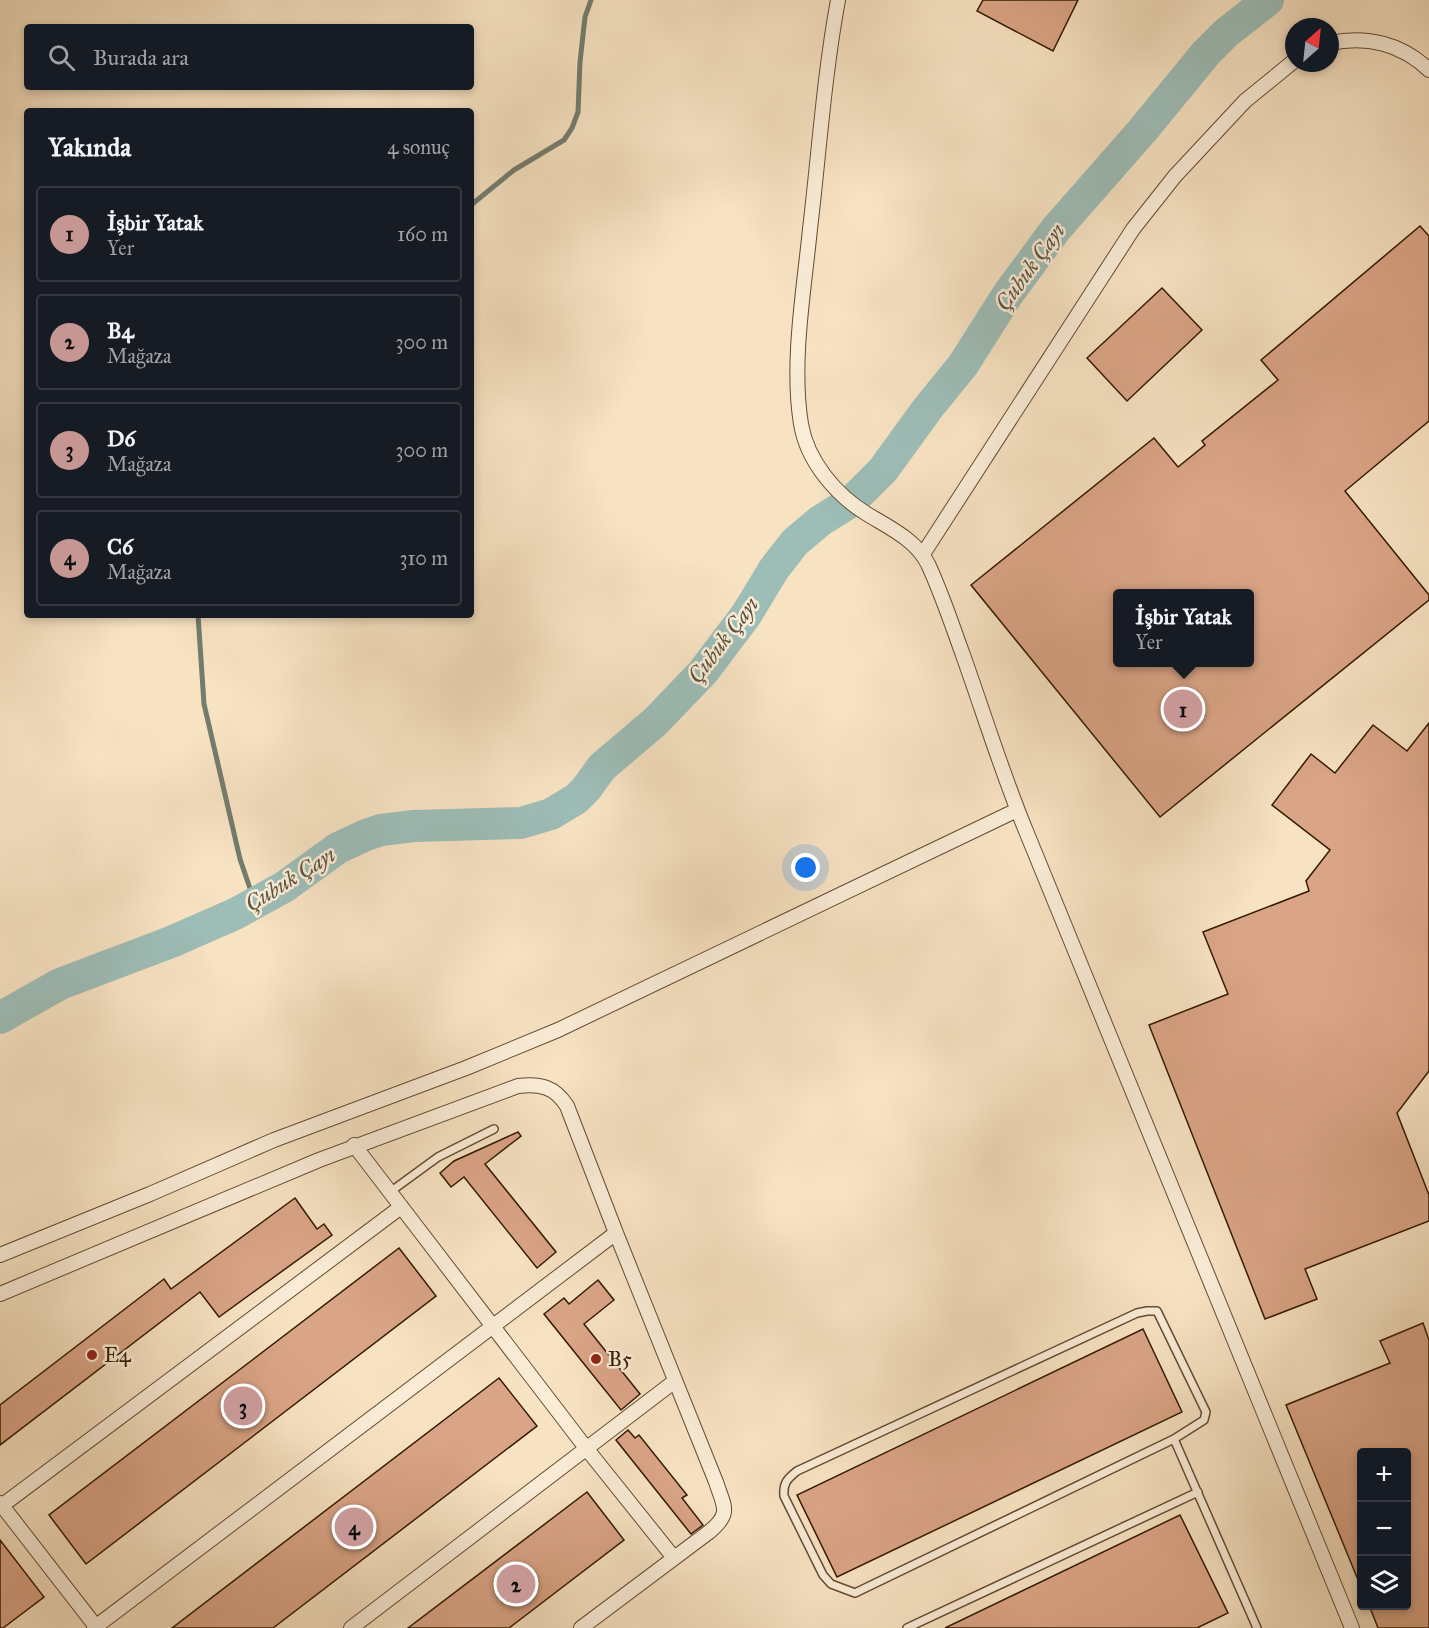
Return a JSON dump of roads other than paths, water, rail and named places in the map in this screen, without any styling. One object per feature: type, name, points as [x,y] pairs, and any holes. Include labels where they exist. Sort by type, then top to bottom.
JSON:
[{"type":"street","points":[[838,0],[825,84],[801,315],[798,364],[801,423],[804,436],[813,458],[837,490],[863,512],[909,540],[923,554],[944,602],[1017,810],[1352,1628]]},
{"type":"street","points":[[1339,41],[1370,40],[1399,49],[1416,58],[1429,70]]},
{"type":"street","points":[[923,554],[1133,229],[1175,176],[1245,101],[1285,68]]},
{"type":"street","points":[[0,1255],[150,1194],[274,1140],[558,1030],[1017,810]]},
{"type":"street","points":[[0,1294],[354,1145],[518,1086],[540,1085],[557,1093],[567,1106],[716,1482],[725,1510],[719,1524],[581,1628]]},
{"type":"street","points":[[354,1145],[586,1448],[674,1558]]},
{"type":"street","points":[[401,1207],[1,1505],[96,1628],[616,1233]]},
{"type":"street","points":[[351,1628],[675,1381]]},
{"type":"lane","points":[[390,1192],[438,1157],[494,1129]]},
{"type":"lane","points":[[1147,1311],[1157,1311],[1206,1412],[1204,1420],[1174,1439],[855,1593],[831,1584],[823,1575],[784,1496],[783,1488],[786,1479],[797,1471],[1137,1313],[1147,1311]]},
{"type":"lane","points":[[1174,1439],[1257,1628]]},
{"type":"lane","points":[[907,1628],[1198,1492]]},
{"type":"waterway","points":[[474,203],[514,170],[564,140],[572,128],[578,112],[585,17],[591,0]]},
{"type":"waterway","name":"Çubuk Çayı","points":[[0,1018],[60,984],[171,942],[235,914],[284,887],[338,848],[366,835],[381,830],[414,826],[521,823],[551,814],[576,799],[602,767],[655,722],[703,672],[746,615],[774,569],[795,542],[820,521],[852,501],[883,470],[963,365],[1008,294],[1056,229],[1142,131],[1206,53],[1226,33],[1268,0]]},
{"type":"waterway","points":[[198,618],[204,704],[240,859],[255,903]]},
{"type":"place","name":"İşbir Yatak","points":[[1183,709]]},
{"type":"place","name":"E4","points":[[92,1355]]},
{"type":"place","name":"B5","points":[[596,1359]]},
{"type":"place","name":"D6","points":[[243,1406]]},
{"type":"place","name":"C6","points":[[354,1527]]},
{"type":"place","name":"B4","points":[[516,1584]]}]
